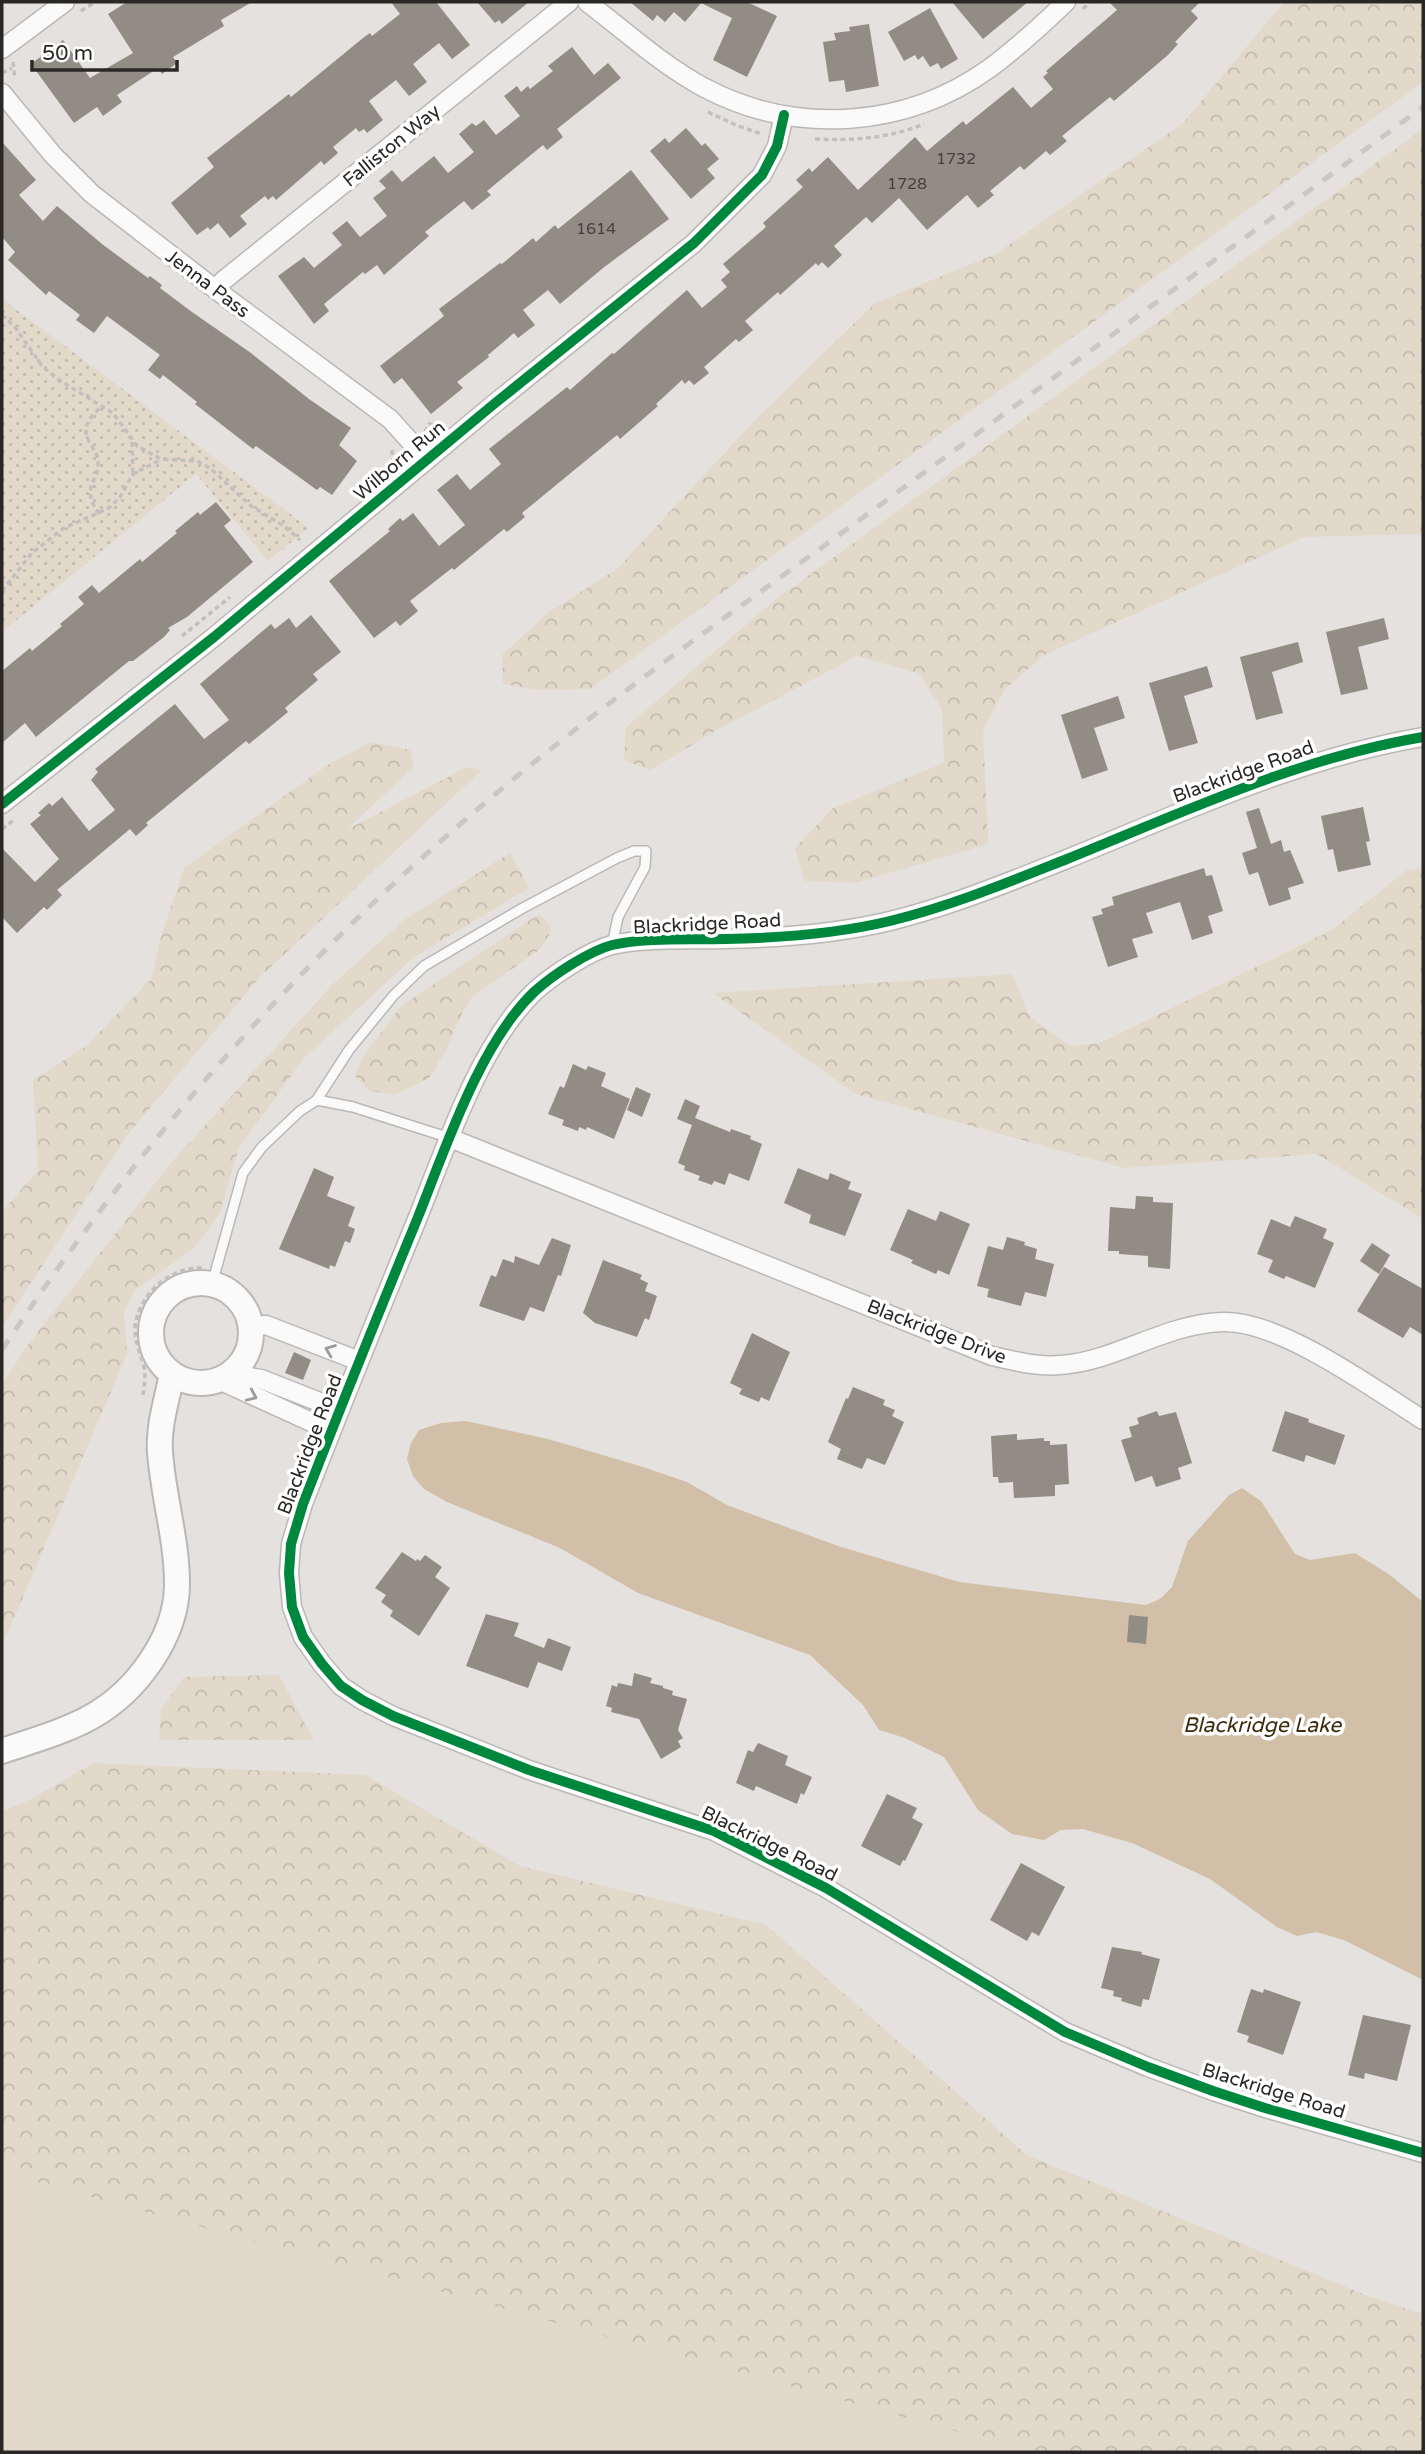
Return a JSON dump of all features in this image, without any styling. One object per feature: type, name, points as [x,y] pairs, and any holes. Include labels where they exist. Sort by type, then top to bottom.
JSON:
[{"type":"street","name":"Falliston Way","points":[[215,289],[569,2]]},
{"type":"street","points":[[587,2],[677,71],[704,87],[752,108],[834,121],[913,107],[989,69],[1074,6]]},
{"type":"street","points":[[9,54],[69,9]]},
{"type":"street","name":"Jenna Pass","points":[[2,93],[53,155],[92,194],[390,419],[427,460]]},
{"type":"street","name":"Wilborn Run","points":[[2,804],[214,637],[694,243],[762,175],[777,146],[784,115]]},
{"type":"street","name":"Blackridge Road","points":[[1423,737],[1374,746],[1317,763],[1215,799],[993,889],[891,921],[852,929],[768,939],[657,940],[612,945],[560,972],[537,989],[515,1012],[499,1036],[450,1138],[303,1504],[291,1544],[289,1573],[292,1607],[303,1637],[341,1686],[393,1716],[529,1770],[714,1831],[749,1847],[826,1888],[1065,2032],[1213,2091],[1423,2154]]},
{"type":"street","name":"Blackridge Drive","points":[[450,1138],[992,1356],[1031,1364],[1061,1366],[1094,1359],[1144,1339],[1196,1325],[1226,1322],[1245,1324],[1274,1332],[1307,1349],[1423,1420]]},
{"type":"street","points":[[225,1377],[240,1364],[247,1352],[251,1339],[250,1326],[243,1307],[214,1277],[176,1290],[166,1298],[153,1319],[152,1343],[156,1355],[172,1374],[195,1383],[225,1377],[261,1379],[340,1410]]},
{"type":"street","points":[[250,1326],[266,1325],[359,1361]]},
{"type":"street","points":[[2,1751],[91,1717],[120,1697],[159,1648],[172,1617],[177,1585],[171,1521],[160,1453],[160,1428],[172,1374]]},
{"type":"street","points":[[225,1377],[331,1431]]},
{"type":"lane","points":[[214,1277],[243,1173],[262,1147],[300,1111],[316,1101],[349,1049],[393,996],[424,965],[521,909],[617,859],[634,851],[646,851],[645,867],[618,917],[612,945]]},
{"type":"lane","points":[[316,1101],[352,1107],[450,1138]]},
{"type":"path","points":[[69,9],[95,2]]},
{"type":"path","points":[[1074,6],[1090,2]]},
{"type":"path","points":[[9,54],[18,84]]},
{"type":"path","points":[[2,73],[12,68]]},
{"type":"path","points":[[707,111],[738,126],[779,137],[860,139],[886,136],[928,122]]},
{"type":"path","points":[[2,314],[15,327],[42,366],[59,380],[113,413],[132,441],[149,454],[161,459],[197,461],[210,468],[251,506],[284,526],[300,540]]},
{"type":"path","points":[[100,514],[90,496],[98,461],[86,428],[95,412],[102,406]]},
{"type":"path","points":[[418,421],[429,424]]},
{"type":"path","points":[[2,591],[18,568],[49,539],[64,528],[100,514],[120,497],[133,474],[132,441]]},
{"type":"path","points":[[133,474],[161,459]]},
{"type":"path","points":[[143,1395],[145,1370],[135,1329],[138,1313],[146,1297],[166,1278],[179,1272],[195,1268],[214,1277]]},
{"type":"green space","points":[[1284,2],[1423,2],[1423,82],[590,689],[539,690],[503,684],[502,655],[549,612],[617,569],[755,420],[875,303],[996,254],[1183,123]]},
{"type":"green space","points":[[1423,129],[1423,534],[1304,537],[1044,655],[1004,690],[983,731],[988,844],[855,883],[804,881],[795,848],[833,808],[944,763],[942,709],[918,673],[857,656],[715,731],[651,770],[624,760],[626,727],[775,600]]},
{"type":"green space","points":[[2,299],[309,528],[268,561],[196,474],[2,632]]},
{"type":"green space","points":[[370,742],[410,750],[414,767],[346,830],[467,767],[482,770],[259,978],[129,1133],[2,1327],[2,1212],[38,1170],[33,1080],[85,1047],[151,979],[161,937],[184,868],[326,766]]},
{"type":"green space","points":[[510,853],[529,888],[414,957],[303,1059],[239,1148],[219,1215],[194,1248],[135,1290],[124,1312],[127,1354],[2,1646],[2,1384],[30,1342],[170,1164],[332,985],[404,920]]},
{"type":"green space","points":[[1423,868],[1423,1219],[1317,1154],[1124,1168],[856,1094],[713,993],[1013,974],[1029,1016],[1070,1046],[1100,1043],[1332,930],[1407,870]]},
{"type":"green space","points":[[539,914],[551,926],[549,935],[539,950],[472,997],[447,1049],[429,1078],[394,1095],[370,1091],[355,1076],[363,1057],[401,1006]]},
{"type":"green space","points":[[279,1675],[314,1740],[159,1740],[161,1709],[184,1677]]},
{"type":"green space","points":[[94,1763],[365,1775],[520,1866],[766,1925],[1027,2155],[1368,2296],[1423,2314],[1423,2452],[2,2452],[2,1811],[31,1799]]},
{"type":"green space","points":[[2,2173],[1033,2452],[2,2452]]},
{"type":"water","name":"Blackridge Lake","points":[[466,1421],[548,1439],[640,1466],[687,1482],[727,1505],[838,1546],[959,1582],[1146,1605],[1160,1599],[1172,1587],[1188,1541],[1229,1495],[1242,1488],[1261,1501],[1295,1554],[1310,1560],[1355,1553],[1390,1575],[1423,1602],[1423,1980],[1344,1940],[1316,1932],[1297,1936],[1277,1927],[1210,1879],[1132,1843],[1083,1829],[1061,1830],[1044,1840],[1012,1834],[978,1810],[944,1757],[905,1738],[879,1730],[863,1705],[810,1655],[638,1593],[560,1548],[447,1502],[424,1489],[413,1476],[407,1459],[411,1443],[419,1430],[441,1423]]},
{"type":"building","points":[[127,2],[252,2],[221,20],[224,26],[173,57],[177,63],[162,74],[158,68],[117,95],[122,102],[103,116],[97,107],[74,123],[31,64],[63,40],[90,78],[133,53],[108,14]]},
{"type":"building","points":[[391,2],[436,2],[470,45],[452,59],[439,43],[413,64],[427,82],[409,96],[396,80],[369,101],[383,120],[367,133],[364,129],[359,132],[356,128],[333,147],[338,153],[324,165],[321,161],[276,200],[273,196],[268,200],[265,196],[240,216],[247,224],[230,238],[218,223],[210,230],[208,227],[197,235],[171,203],[214,167],[207,158],[289,94],[291,97],[363,38],[370,33],[372,36],[400,14]]},
{"type":"building","points":[[477,2],[529,2],[502,24],[499,20],[495,23]]},
{"type":"building","points":[[630,2],[747,2],[777,16],[747,77],[713,60],[732,18],[701,3],[685,22],[674,12],[665,22],[657,15],[653,21]]},
{"type":"building","points":[[952,2],[1028,2],[983,39]]},
{"type":"building","points":[[1109,2],[1200,2],[1191,11],[1198,18],[1175,42],[1178,44],[1168,55],[1114,101],[1110,97],[1062,136],[1067,141],[1050,155],[1046,151],[1024,170],[1020,166],[990,191],[994,195],[978,208],[967,195],[927,230],[899,198],[872,223],[866,217],[834,246],[842,255],[828,268],[822,262],[818,266],[816,263],[745,321],[753,330],[739,342],[736,339],[704,367],[709,373],[694,385],[689,380],[685,384],[682,380],[656,404],[658,406],[620,439],[617,435],[522,513],[525,517],[507,532],[504,529],[454,570],[452,568],[410,601],[418,611],[400,626],[396,621],[374,638],[329,581],[390,531],[388,529],[400,518],[403,521],[413,513],[439,546],[465,525],[437,490],[457,474],[470,490],[501,464],[489,449],[567,387],[570,390],[687,290],[702,308],[727,287],[721,280],[730,272],[723,264],[766,227],[763,223],[803,187],[796,180],[809,168],[812,172],[828,157],[858,190],[915,137],[927,151],[963,121],[966,125],[1013,87],[1031,108],[1053,89],[1043,77],[1048,73],[1046,71],[1117,10]]},
{"type":"building","points":[[930,8],[958,59],[941,69],[938,63],[930,67],[923,56],[918,60],[915,55],[904,61],[888,32]]},
{"type":"building","points":[[869,24],[879,86],[846,92],[844,80],[829,82],[823,42],[836,40],[834,33],[850,31],[849,27]]},
{"type":"building","points":[[572,47],[594,75],[608,63],[621,78],[557,129],[563,137],[547,150],[543,145],[487,191],[491,195],[472,210],[464,201],[425,232],[429,236],[384,275],[377,265],[365,274],[363,272],[324,304],[329,311],[314,324],[278,276],[304,257],[314,268],[342,245],[332,233],[347,221],[360,237],[387,216],[373,198],[386,188],[379,181],[392,170],[402,182],[434,156],[448,173],[474,152],[459,134],[472,123],[476,126],[484,120],[496,135],[520,116],[504,96],[517,86],[521,92],[528,86],[530,89],[553,71],[548,66]]},
{"type":"building","points":[[686,128],[702,146],[705,143],[719,159],[707,169],[715,178],[691,199],[650,151],[665,138],[669,143]]},
{"type":"building","points":[[2,142],[36,180],[19,195],[43,221],[57,206],[102,244],[148,278],[150,276],[162,285],[160,288],[351,428],[339,445],[357,461],[332,495],[320,487],[317,490],[256,446],[253,449],[163,375],[160,379],[148,370],[160,355],[107,316],[94,333],[76,320],[80,315],[49,291],[46,295],[8,260],[15,252],[2,237]]},
{"type":"building","points":[[631,170],[669,219],[560,304],[548,290],[523,310],[535,325],[518,338],[514,333],[488,355],[489,357],[457,382],[463,388],[431,414],[402,378],[394,384],[380,366],[444,316],[439,309],[533,238],[536,242],[555,225],[558,229]]},
{"type":"building","points":[[216,502],[231,520],[224,526],[253,562],[187,617],[168,628],[170,630],[164,637],[133,661],[129,661],[36,737],[25,723],[2,743],[2,671],[62,626],[60,624],[84,604],[78,597],[92,585],[99,593],[140,559],[142,562],[198,512],[200,515]]},
{"type":"building","points":[[311,615],[341,652],[313,674],[318,680],[285,708],[288,712],[249,744],[246,741],[146,823],[148,825],[136,836],[130,829],[57,890],[62,895],[47,910],[44,907],[17,933],[2,917],[2,848],[35,882],[59,859],[30,824],[41,815],[38,813],[49,803],[52,806],[62,797],[89,831],[115,810],[91,780],[98,772],[95,769],[175,704],[204,739],[229,720],[200,684],[271,624],[275,629],[289,618],[296,628]]},
{"type":"building","points":[[1384,618],[1389,639],[1358,647],[1368,689],[1341,695],[1326,632]]},
{"type":"building","points":[[1298,642],[1303,662],[1272,672],[1283,713],[1256,720],[1240,657]]},
{"type":"building","points":[[1207,666],[1213,687],[1184,696],[1198,743],[1169,751],[1149,683]]},
{"type":"building","points":[[1118,696],[1125,718],[1094,728],[1108,770],[1082,779],[1061,715]]},
{"type":"building","points":[[1363,807],[1370,841],[1366,842],[1371,865],[1338,872],[1333,849],[1328,850],[1321,816]]},
{"type":"building","points":[[1259,808],[1271,844],[1281,840],[1284,852],[1290,850],[1304,883],[1288,888],[1291,899],[1269,906],[1258,872],[1249,875],[1242,853],[1257,848],[1246,812]]},
{"type":"building","points":[[1204,868],[1206,876],[1212,875],[1223,911],[1208,916],[1213,933],[1192,940],[1180,902],[1146,913],[1153,933],[1132,939],[1138,957],[1108,967],[1092,917],[1103,914],[1101,909],[1114,905],[1112,897]]},
{"type":"building","points":[[573,1064],[586,1070],[588,1066],[606,1073],[601,1086],[630,1099],[614,1139],[587,1127],[586,1130],[579,1127],[578,1131],[562,1125],[564,1120],[548,1114],[560,1086],[564,1088]]},
{"type":"building","points":[[636,1087],[651,1094],[642,1117],[627,1110]]},
{"type":"building","points":[[685,1099],[700,1106],[695,1118],[730,1132],[731,1129],[751,1136],[750,1139],[762,1144],[749,1181],[729,1173],[725,1185],[714,1181],[712,1185],[698,1180],[700,1176],[684,1170],[685,1166],[678,1163],[692,1125],[677,1119]]},
{"type":"building","points":[[314,1168],[334,1177],[327,1196],[355,1207],[348,1226],[355,1229],[350,1243],[345,1241],[335,1267],[330,1265],[329,1269],[279,1249]]},
{"type":"building","points":[[798,1168],[828,1180],[830,1173],[851,1182],[848,1189],[862,1194],[845,1236],[809,1223],[811,1215],[784,1203]]},
{"type":"building","points":[[1136,1196],[1153,1197],[1153,1202],[1173,1203],[1170,1269],[1148,1267],[1148,1256],[1108,1251],[1110,1207],[1135,1209]]},
{"type":"building","points":[[908,1209],[936,1221],[940,1211],[970,1224],[949,1275],[938,1270],[936,1274],[890,1250]]},
{"type":"building","points":[[1295,1216],[1327,1229],[1323,1238],[1334,1243],[1315,1288],[1268,1272],[1273,1260],[1257,1254],[1271,1219],[1290,1227]]},
{"type":"building","points":[[1007,1237],[1037,1249],[1035,1259],[1054,1264],[1046,1297],[1025,1292],[1021,1306],[987,1297],[989,1289],[977,1286],[988,1246],[1003,1250]]},
{"type":"building","points":[[552,1238],[571,1245],[561,1276],[558,1275],[544,1312],[530,1307],[524,1321],[479,1306],[491,1275],[496,1277],[503,1259],[514,1263],[515,1256],[539,1265]]},
{"type":"building","points":[[1372,1243],[1390,1255],[1379,1274],[1360,1261]]},
{"type":"building","points":[[603,1260],[642,1275],[640,1279],[648,1283],[645,1291],[657,1296],[649,1320],[645,1318],[637,1337],[595,1323],[583,1313]]},
{"type":"building","points":[[1384,1267],[1423,1289],[1423,1335],[1410,1327],[1403,1338],[1357,1311]]},
{"type":"building","points":[[752,1333],[790,1352],[769,1401],[761,1397],[759,1402],[739,1394],[742,1389],[730,1383]]},
{"type":"building","points":[[294,1352],[311,1360],[303,1380],[285,1373]]},
{"type":"building","points":[[853,1387],[885,1400],[883,1405],[895,1410],[892,1416],[904,1422],[885,1465],[867,1458],[862,1469],[837,1459],[841,1449],[828,1442]]},
{"type":"building","points":[[1157,1411],[1159,1416],[1176,1412],[1192,1463],[1178,1468],[1181,1479],[1156,1487],[1152,1476],[1135,1482],[1121,1440],[1132,1437],[1129,1427],[1139,1424],[1137,1418]]},
{"type":"building","points":[[1285,1411],[1345,1435],[1335,1465],[1306,1455],[1304,1462],[1272,1451]]},
{"type":"building","points":[[1017,1434],[1017,1440],[1044,1438],[1044,1441],[1050,1441],[1050,1445],[1067,1444],[1069,1484],[1055,1485],[1055,1496],[1014,1498],[1013,1482],[999,1483],[998,1477],[993,1477],[991,1436]]},
{"type":"building","points":[[402,1552],[416,1561],[420,1561],[425,1555],[442,1567],[435,1577],[450,1588],[419,1636],[390,1616],[393,1611],[381,1602],[386,1595],[375,1588]]},
{"type":"building","points":[[486,1614],[519,1623],[514,1636],[544,1648],[548,1638],[571,1647],[562,1671],[538,1662],[528,1688],[466,1666]]},
{"type":"building","points":[[1129,1615],[1148,1617],[1146,1644],[1127,1642]]},
{"type":"building","points":[[634,1673],[652,1678],[650,1683],[663,1686],[673,1691],[672,1695],[687,1699],[678,1730],[683,1738],[678,1741],[681,1747],[661,1759],[639,1719],[611,1712],[612,1708],[606,1706],[612,1685],[617,1687],[618,1683],[632,1686]]},
{"type":"building","points":[[758,1743],[788,1756],[785,1765],[812,1777],[797,1804],[756,1786],[754,1791],[736,1783],[748,1750],[753,1752]]},
{"type":"building","points":[[887,1794],[917,1808],[912,1818],[923,1824],[900,1866],[861,1846]]},
{"type":"building","points":[[1021,1863],[1065,1887],[1039,1936],[1032,1932],[1027,1941],[990,1920]]},
{"type":"building","points":[[1112,1947],[1142,1952],[1141,1954],[1160,1959],[1149,2000],[1143,1999],[1141,2007],[1121,2001],[1122,1998],[1113,1996],[1114,1991],[1101,1988]]},
{"type":"building","points":[[1251,1989],[1263,1993],[1264,1989],[1301,2002],[1283,2055],[1247,2042],[1249,2036],[1237,2032]]},
{"type":"building","points":[[1363,2015],[1411,2025],[1397,2081],[1365,2073],[1364,2079],[1348,2075]]},
{"type":"railway","points":[[2,1350],[103,1208],[212,1072],[270,1007],[331,945],[393,884],[458,826],[559,742],[664,663],[1423,107]]},
{"type":"cycle path","points":[[2,804],[214,637],[494,404],[694,243],[762,175],[777,146],[784,115]]},
{"type":"cycle path","points":[[1423,737],[1377,746],[1286,772],[1002,885],[913,915],[849,929],[808,934],[625,942],[593,952],[551,978],[515,1013],[497,1038],[466,1097],[303,1504],[291,1544],[289,1573],[292,1607],[303,1637],[322,1664],[341,1686],[393,1716],[529,1770],[714,1831],[826,1888],[1065,2032],[1213,2091],[1423,2153]]}]
